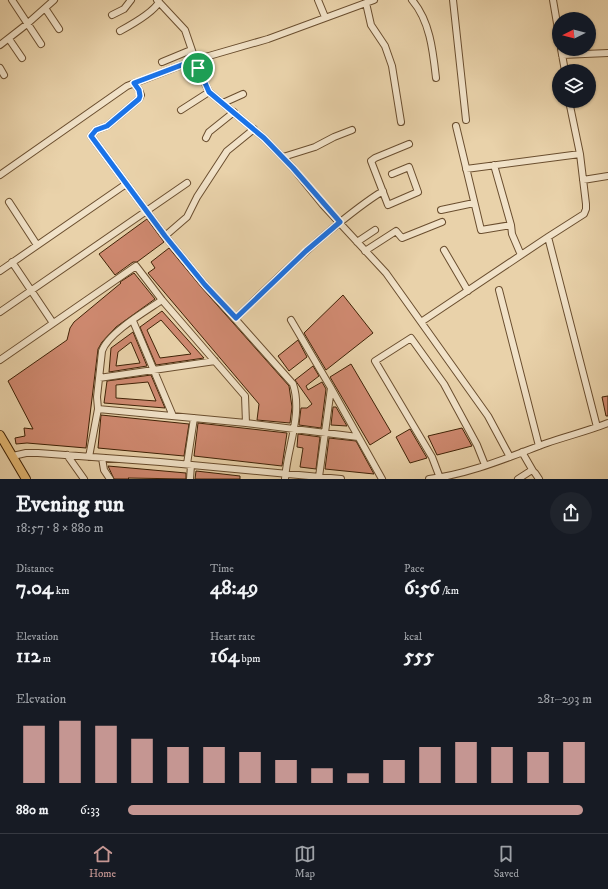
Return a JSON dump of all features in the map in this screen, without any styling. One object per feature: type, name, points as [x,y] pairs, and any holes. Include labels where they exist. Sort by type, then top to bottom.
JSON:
[{"type":"main road","points":[[0,435],[26,479]]},
{"type":"street","points":[[12,0],[41,44]]},
{"type":"street","points":[[0,45],[54,0]]},
{"type":"street","points":[[112,15],[124,9],[131,0]]},
{"type":"street","points":[[318,0],[325,17]]},
{"type":"street","points":[[0,175],[127,86],[195,60],[268,39],[374,0]]},
{"type":"street","points":[[412,0],[425,23],[432,44],[436,78]]},
{"type":"street","points":[[453,0],[466,120]]},
{"type":"street","points":[[553,0],[555,12]]},
{"type":"street","points":[[120,31],[147,15],[160,1],[185,30],[191,50],[209,92],[254,129],[283,157],[386,273],[488,416],[510,457]]},
{"type":"street","points":[[366,3],[371,25],[385,46],[392,66],[401,122]]},
{"type":"street","points":[[45,8],[59,30]]},
{"type":"street","points":[[9,39],[22,58]]},
{"type":"street","points":[[162,62],[191,50]]},
{"type":"street","points":[[596,53],[608,53]]},
{"type":"street","points":[[0,68],[4,75]]},
{"type":"street","points":[[134,83],[139,90],[139,99],[107,126],[96,130],[91,136],[165,236],[205,285],[236,318],[293,384],[297,394],[294,430],[285,476]]},
{"type":"street","points":[[181,110],[209,92]]},
{"type":"street","points":[[223,103],[243,94]]},
{"type":"street","points":[[421,322],[584,214],[586,204],[580,154],[570,108]]},
{"type":"street","points":[[206,138],[209,132],[234,112]]},
{"type":"street","points":[[456,126],[479,227],[482,230],[511,225]]},
{"type":"street","points":[[165,236],[186,217],[197,197],[227,151],[254,129]]},
{"type":"street","points":[[283,157],[315,147],[352,130]]},
{"type":"street","points":[[392,174],[409,167],[418,192],[388,205],[371,163],[371,161],[375,158],[409,144]]},
{"type":"street","points":[[466,169],[580,154]]},
{"type":"street","points":[[494,165],[511,225],[512,234],[521,255]]},
{"type":"street","points":[[583,180],[608,176]]},
{"type":"street","points":[[0,312],[187,183]]},
{"type":"street","points":[[0,271],[126,184]]},
{"type":"street","points":[[236,318],[306,251],[340,222],[383,191]]},
{"type":"street","points":[[9,202],[37,245]]},
{"type":"street","points":[[441,210],[474,203]]},
{"type":"street","points":[[365,251],[396,231],[402,238],[442,222]]},
{"type":"street","points":[[357,242],[375,230]]},
{"type":"street","points":[[548,237],[597,427]]},
{"type":"street","points":[[444,250],[468,291]]},
{"type":"street","points":[[12,262],[53,323]]},
{"type":"street","points":[[0,360],[136,266],[162,300],[245,396],[246,423]]},
{"type":"street","points":[[499,290],[539,446]]},
{"type":"street","points":[[89,457],[98,409],[97,397],[104,344],[162,300]]},
{"type":"street","points":[[291,320],[382,479]]},
{"type":"street","points":[[133,321],[173,416]]},
{"type":"street","points":[[440,478],[432,457],[375,361],[411,338],[444,384],[477,446],[485,465]]},
{"type":"street","points":[[99,378],[215,361]]},
{"type":"street","points":[[319,477],[331,388]]},
{"type":"street","points":[[98,409],[246,423],[358,437]]},
{"type":"street","points":[[190,479],[189,464],[194,418]]},
{"type":"street","points":[[429,479],[440,478],[485,465],[608,423]]},
{"type":"street","points":[[522,452],[539,479]]},
{"type":"street","points":[[13,456],[26,453],[38,453],[189,464],[285,476],[341,479]]},
{"type":"street","points":[[67,456],[84,479]]},
{"type":"street","points":[[102,458],[104,470],[110,479]]},
{"type":"street","points":[[518,479],[532,470]]},
{"type":"building","points":[[147,219],[164,242],[137,262],[133,262],[115,275],[99,254]]},
{"type":"building","points":[[169,248],[202,288],[289,386],[292,407],[290,423],[257,420],[259,404],[148,273],[155,268],[151,262]]},
{"type":"building","points":[[134,273],[155,299],[116,327],[102,342],[98,349],[86,448],[27,443],[16,444],[15,438],[25,436],[24,428],[33,429],[8,381],[67,340],[70,328],[74,322],[121,283],[120,282]]},
{"type":"building","points":[[343,295],[373,333],[326,370],[304,333]]},
{"type":"building","points":[[162,311],[204,358],[156,365],[140,327]],"holes":[[[161,320],[191,354],[160,358],[147,330]]]},
{"type":"building","points":[[133,332],[147,366],[109,372],[111,348]],"holes":[[[131,342],[140,363],[116,366],[118,352]]]},
{"type":"building","points":[[298,340],[307,357],[289,371],[278,356]]},
{"type":"building","points":[[351,364],[391,432],[370,445],[330,377]]},
{"type":"building","points":[[313,366],[319,376],[306,386],[308,390],[322,382],[326,389],[321,428],[299,425],[301,408],[307,408],[312,404],[295,380]]},
{"type":"building","points":[[151,375],[165,408],[104,403],[107,381]],"holes":[[[148,382],[156,401],[116,398],[116,385]]]},
{"type":"building","points":[[608,396],[608,416],[606,416],[602,397]]},
{"type":"building","points":[[333,407],[336,407],[347,426],[331,425]]},
{"type":"building","points":[[101,415],[189,424],[184,456],[98,448]]},
{"type":"building","points":[[198,423],[287,433],[282,466],[194,456]]},
{"type":"building","points":[[462,428],[472,446],[437,455],[428,436]]},
{"type":"building","points":[[410,429],[427,458],[410,463],[396,437]]},
{"type":"building","points":[[298,434],[320,437],[316,469],[300,467],[303,448],[297,447]]},
{"type":"building","points":[[329,438],[356,441],[374,474],[325,469]]},
{"type":"building","points":[[108,466],[186,473],[186,479],[114,479]]},
{"type":"building","points":[[196,471],[240,476],[240,479],[195,479]]},
{"type":"route","points":[[195,60],[198,68],[209,92],[264,138],[293,168],[323,205],[340,222],[306,251],[236,318],[205,285],[165,236],[91,136],[96,130],[107,126],[139,99],[139,90],[134,83],[195,60]]}]
